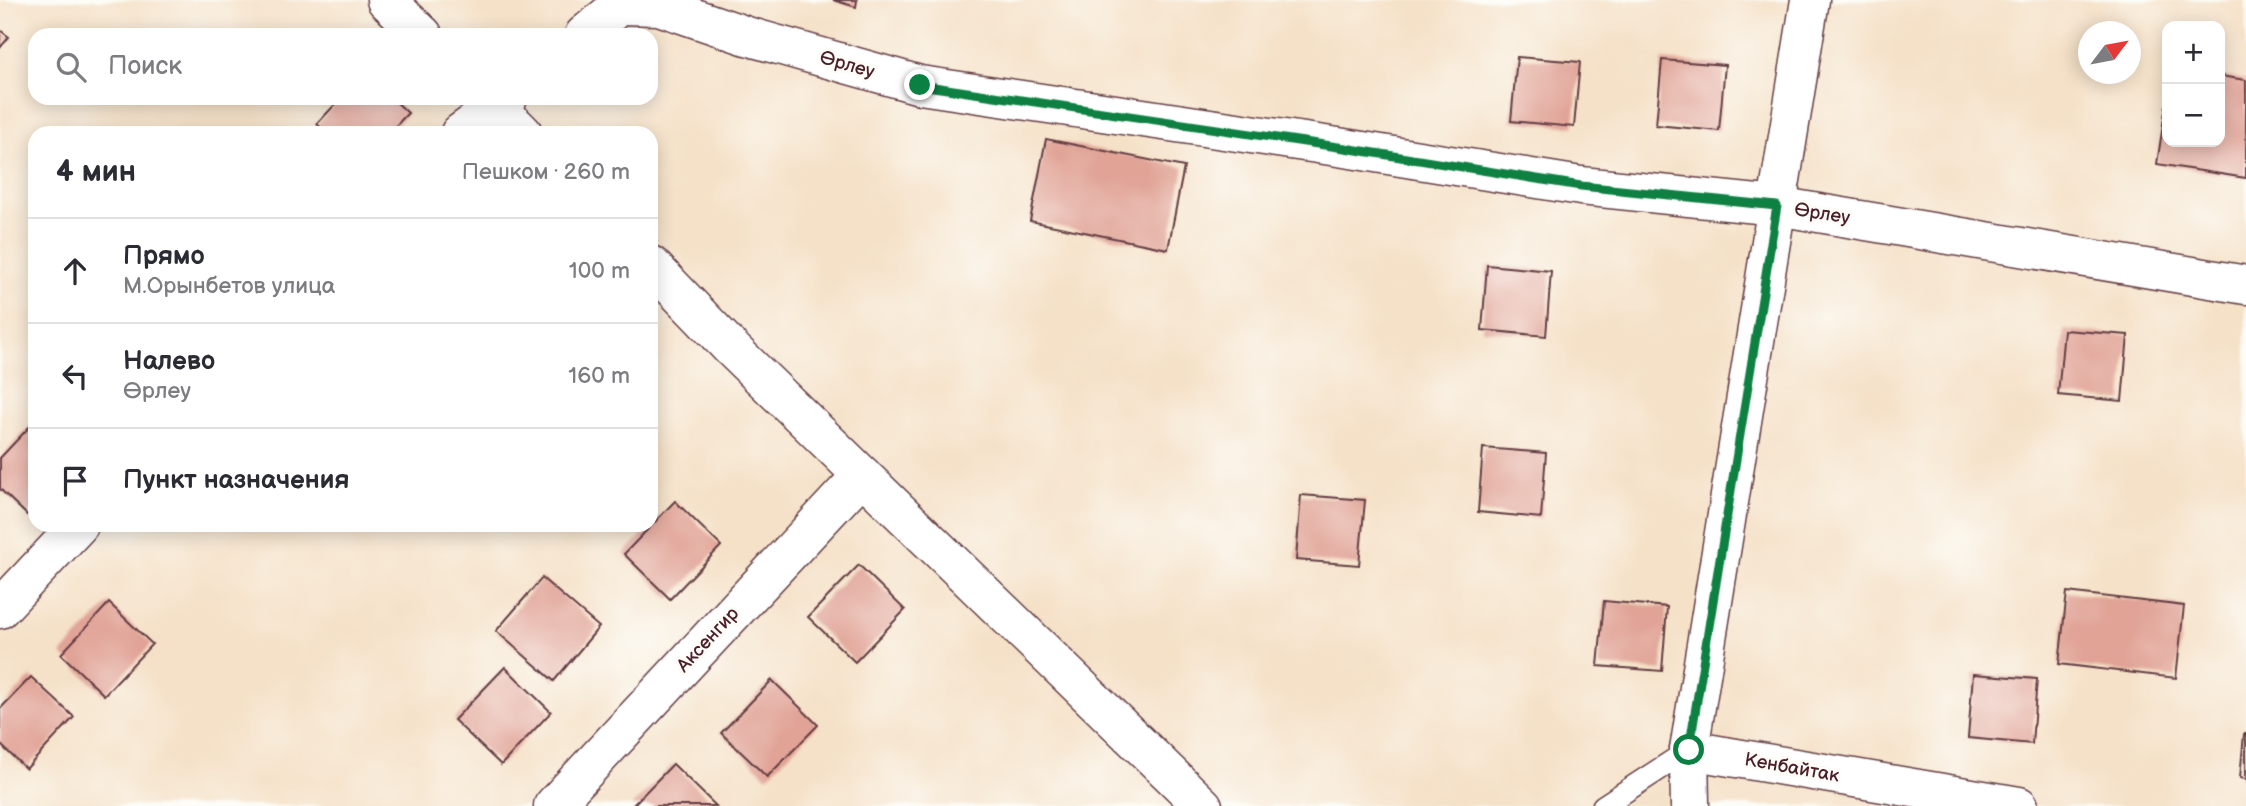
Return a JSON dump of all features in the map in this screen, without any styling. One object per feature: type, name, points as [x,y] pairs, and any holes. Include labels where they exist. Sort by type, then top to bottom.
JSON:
[{"type":"street","points":[[386,0],[416,28]]},
{"type":"street","points":[[1690,806],[1689,750],[1810,0]]},
{"type":"street","name":"Өрлеу","points":[[592,28],[620,5],[659,6],[747,36],[920,85],[1581,186],[1777,206],[2246,285]]},
{"type":"street","points":[[473,126],[504,109]]},
{"type":"street","points":[[658,272],[730,347],[1203,806]]},
{"type":"street","name":"Аксенгир","points":[[553,806],[862,475]]},
{"type":"street","points":[[0,609],[72,532]]},
{"type":"street","name":"Кенбайтак","points":[[1689,750],[2019,806]]},
{"type":"lane","points":[[1603,806],[1689,750]]},
{"type":"building","points":[[833,0],[857,0],[856,7]]},
{"type":"building","points":[[0,30],[9,37],[0,48]]},
{"type":"building","points":[[1517,57],[1580,62],[1574,127],[1511,121]]},
{"type":"building","points":[[1662,60],[1725,65],[1719,131],[1656,125]]},
{"type":"building","points":[[2225,77],[2246,80],[2246,178],[2157,164],[2162,131],[2162,147],[2225,147]]},
{"type":"building","points":[[335,105],[399,105],[408,113],[396,126],[317,124]]},
{"type":"building","points":[[1046,139],[1184,167],[1168,249],[1030,221]]},
{"type":"building","points":[[1487,265],[1551,271],[1546,336],[1482,330]]},
{"type":"building","points":[[2064,330],[2128,335],[2122,401],[2058,395]]},
{"type":"building","points":[[28,428],[27,515],[0,489],[0,458]]},
{"type":"building","points":[[1483,448],[1546,453],[1541,518],[1478,512]]},
{"type":"building","points":[[1301,495],[1365,500],[1359,565],[1296,560]]},
{"type":"building","points":[[675,501],[721,546],[670,599],[624,554],[645,532],[658,532],[658,519]]},
{"type":"building","points":[[859,565],[905,610],[855,662],[808,617]]},
{"type":"building","points":[[542,578],[599,627],[554,681],[496,631]]},
{"type":"building","points":[[2067,592],[2184,606],[2176,678],[2059,664]]},
{"type":"building","points":[[1604,601],[1667,607],[1662,671],[1598,666]]},
{"type":"building","points":[[109,603],[152,644],[104,695],[61,654]]},
{"type":"building","points":[[505,667],[551,712],[501,765],[454,720]]},
{"type":"building","points":[[1973,674],[2037,679],[2032,744],[1968,738]]},
{"type":"building","points":[[31,677],[74,717],[26,769],[0,744],[0,709]]},
{"type":"building","points":[[772,680],[818,725],[767,777],[721,733]]},
{"type":"building","points":[[2246,734],[2246,779],[2240,778]]},
{"type":"building","points":[[673,764],[716,806],[632,806]]},
{"type":"route","points":[[920,85],[1581,186],[1777,206],[1689,750]]}]
